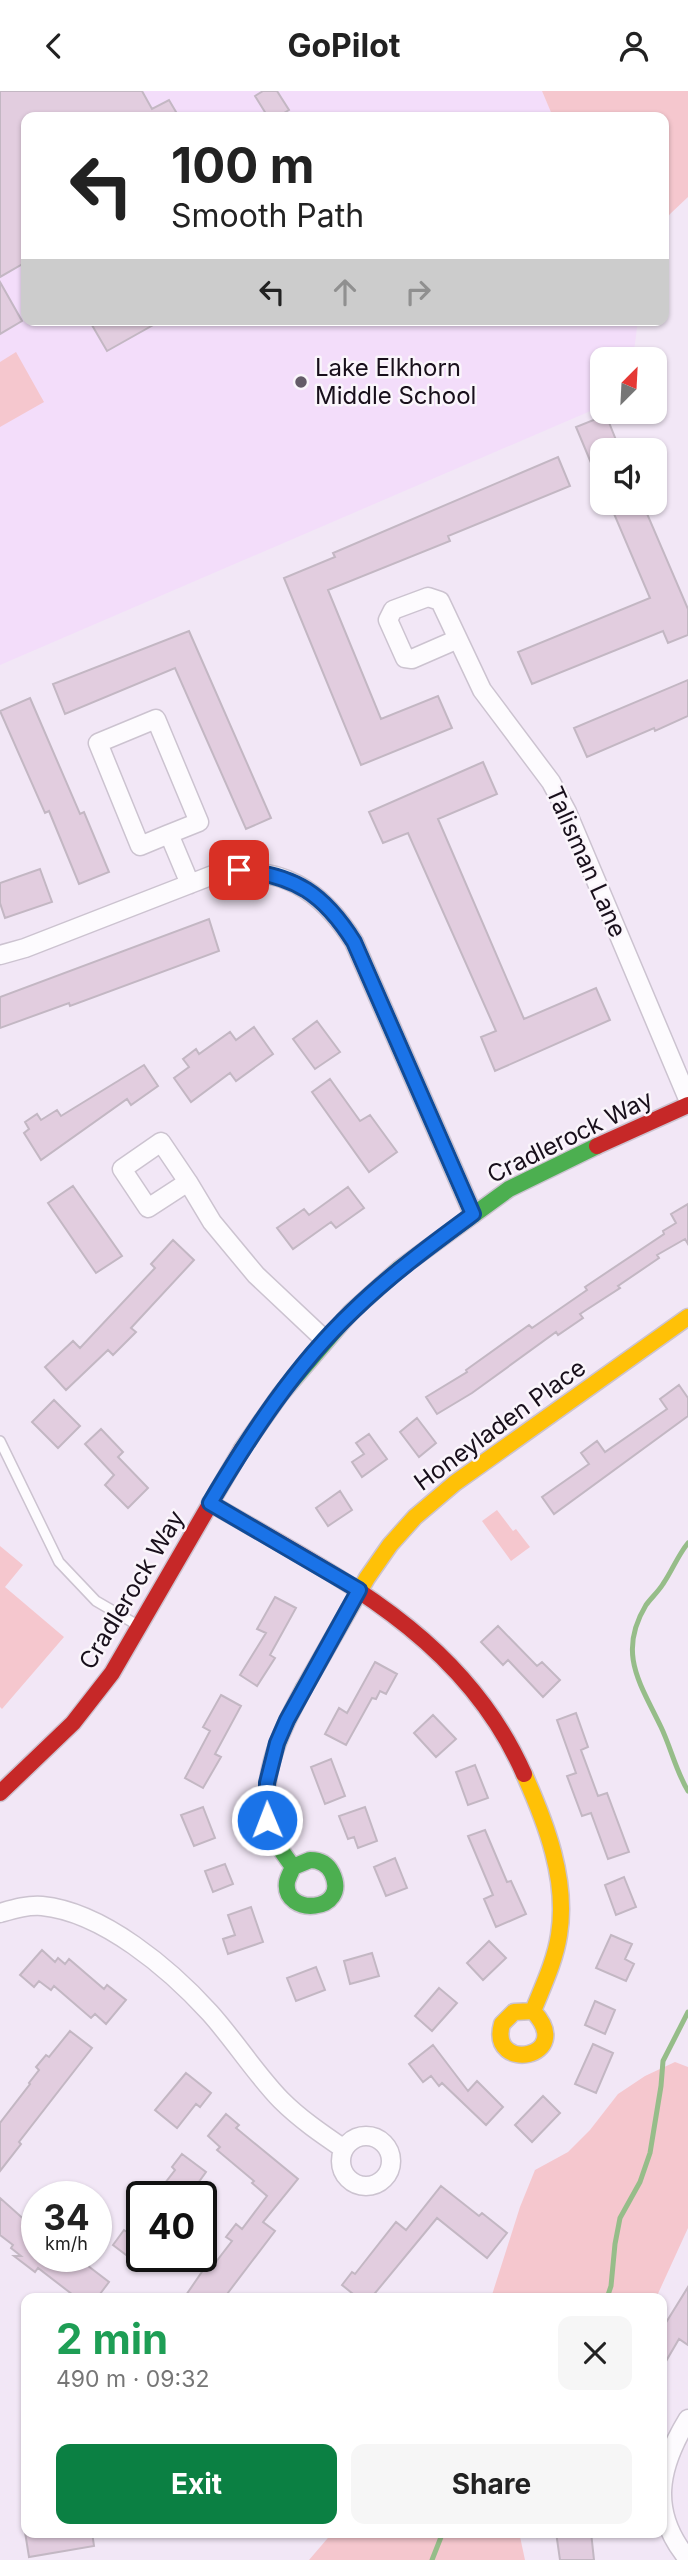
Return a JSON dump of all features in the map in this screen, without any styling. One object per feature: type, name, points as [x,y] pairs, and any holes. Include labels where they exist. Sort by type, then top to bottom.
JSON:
[{"type":"street","name":"Talisman Lane","points":[[458,639],[482,690],[551,782],[567,812],[688,1099]]},
{"type":"street","points":[[156,719],[199,823],[169,834],[140,846],[98,743],[156,719]]},
{"type":"street","points":[[169,834],[190,884]]},
{"type":"street","points":[[0,955],[25,948],[218,873],[239,870],[268,874],[295,883],[311,892],[334,912],[354,942],[473,1214]]},
{"type":"street","name":"Cradlerock Way","points":[[0,1793],[73,1723],[112,1673],[247,1440],[279,1395],[351,1312],[399,1269],[509,1189],[688,1105]]},
{"type":"street","points":[[188,1182],[212,1222],[256,1275],[325,1340]]},
{"type":"street","name":"Honeyladen Place","points":[[293,1867],[281,1854],[267,1820],[270,1762],[287,1720],[359,1590],[402,1530],[439,1496],[688,1317]]},
{"type":"street","points":[[210,1503],[359,1590],[419,1634],[459,1672],[495,1718],[526,1777],[555,1855],[562,1901],[562,1927],[557,1948],[533,2011]]},
{"type":"street","points":[[0,1913],[19,1907],[59,1909],[82,1916],[123,1939],[193,1995],[282,2100],[313,2127],[345,2149]]},
{"type":"street","points":[[667,2463],[688,2419]]},
{"type":"street","points":[[667,2525],[675,2543],[688,2559]]},
{"type":"lane","points":[[0,1441],[59,1562],[96,1601],[140,1627]]},
{"type":"shaded area","name":"Lake Elkhorn Middle School","points":[[0,91],[542,91],[551,112],[21,112],[21,326],[637,326],[635,347],[590,347],[590,411],[0,665]]},
{"type":"shaded area","points":[[542,91],[688,91],[688,197],[669,216],[669,112],[551,112]]},
{"type":"shaded area","points":[[16,352],[44,402],[0,427],[0,362]]},
{"type":"shaded area","points":[[497,1510],[530,1547],[511,1561],[482,1521]]},
{"type":"shaded area","points":[[0,1546],[23,1565],[5,1587],[64,1637],[2,1709],[0,1707]]},
{"type":"shaded area","points":[[675,2062],[688,2067],[688,2228],[658,2293],[493,2293],[520,2207],[535,2170],[568,2152],[590,2130],[618,2094],[645,2076]]},
{"type":"shaded area","points":[[328,2538],[520,2538],[525,2560],[309,2560]]},
{"type":"building","points":[[0,91],[142,91],[152,109],[169,100],[176,112],[21,112],[21,265],[0,277]]},
{"type":"building","points":[[263,91],[277,91],[289,110],[265,112],[255,96]]},
{"type":"building","points":[[0,282],[21,322],[0,334]]},
{"type":"building","points":[[92,326],[151,326],[107,351]]},
{"type":"building","points":[[590,421],[590,424],[610,424],[615,438],[590,438],[590,460],[576,427]]},
{"type":"building","points":[[558,457],[570,486],[448,536],[450,541],[328,590],[381,719],[438,696],[452,728],[361,765],[284,578],[335,557],[333,553]]},
{"type":"building","points":[[615,515],[648,515],[688,609],[688,635],[668,643],[663,631],[532,684],[518,652],[650,598]]},
{"type":"building","points":[[189,631],[271,818],[246,829],[175,668],[65,714],[53,684]]},
{"type":"building","points":[[688,680],[688,716],[587,757],[574,728]]},
{"type":"building","points":[[30,698],[80,814],[84,812],[109,872],[79,884],[49,811],[45,813],[0,711]]},
{"type":"building","points":[[483,762],[497,794],[438,819],[524,1019],[596,988],[610,1020],[495,1071],[481,1037],[496,1031],[408,833],[383,843],[369,812]]},
{"type":"building","points":[[40,869],[52,902],[5,918],[0,903],[0,883]]},
{"type":"building","points":[[209,919],[219,951],[70,1006],[69,1003],[0,1028],[0,997]]},
{"type":"building","points":[[317,1021],[340,1052],[315,1069],[293,1039]]},
{"type":"building","points":[[254,1027],[273,1054],[236,1081],[230,1073],[191,1102],[174,1078],[189,1067],[183,1059],[196,1049],[199,1054],[230,1032],[236,1040]]},
{"type":"building","points":[[144,1065],[158,1086],[131,1105],[127,1099],[41,1160],[24,1133],[29,1129],[25,1122],[37,1114],[41,1120],[57,1110],[61,1116]]},
{"type":"building","points":[[330,1079],[360,1121],[370,1115],[397,1152],[369,1172],[312,1092]]},
{"type":"building","points":[[73,1186],[122,1256],[96,1273],[48,1203]]},
{"type":"building","points":[[348,1187],[364,1208],[336,1228],[331,1222],[293,1249],[277,1228],[304,1209],[309,1215]]},
{"type":"building","points":[[688,1204],[688,1244],[685,1239],[657,1255],[659,1258],[618,1286],[620,1288],[580,1314],[583,1318],[558,1335],[556,1332],[472,1393],[437,1414],[426,1397],[467,1372],[466,1370],[529,1325],[532,1328],[587,1290],[585,1287],[664,1234],[663,1231],[676,1223],[671,1214]]},
{"type":"building","points":[[173,1240],[194,1260],[131,1328],[136,1332],[113,1355],[108,1350],[66,1390],[45,1367],[73,1341],[80,1348],[155,1268],[151,1264]]},
{"type":"building","points":[[679,1385],[688,1398],[688,1416],[554,1514],[542,1497],[589,1464],[581,1453],[597,1441],[605,1452],[667,1409],[660,1399]]},
{"type":"building","points":[[54,1400],[80,1426],[58,1448],[32,1422]]},
{"type":"building","points":[[417,1418],[436,1443],[419,1457],[400,1432]]},
{"type":"building","points":[[101,1429],[123,1452],[118,1457],[148,1488],[128,1508],[105,1485],[114,1475],[85,1444]]},
{"type":"building","points":[[369,1434],[387,1459],[362,1477],[352,1462],[364,1454],[356,1443]]},
{"type":"building","points":[[340,1491],[352,1510],[328,1526],[316,1508]]},
{"type":"building","points":[[275,1597],[296,1608],[270,1655],[275,1658],[257,1686],[240,1675],[266,1633],[257,1629]]},
{"type":"building","points":[[498,1626],[537,1666],[542,1662],[560,1680],[543,1697],[508,1660],[503,1665],[481,1642]]},
{"type":"building","points":[[375,1662],[397,1674],[386,1694],[380,1691],[376,1699],[372,1698],[346,1745],[325,1734],[339,1708],[347,1713]]},
{"type":"building","points":[[221,1695],[241,1706],[215,1754],[221,1757],[203,1788],[185,1778],[210,1731],[203,1727]]},
{"type":"building","points":[[576,1713],[588,1747],[581,1750],[598,1796],[607,1793],[629,1852],[608,1859],[591,1813],[582,1816],[567,1776],[576,1773],[557,1720]]},
{"type":"building","points":[[433,1715],[456,1739],[436,1757],[414,1733]]},
{"type":"building","points":[[331,1759],[345,1796],[325,1804],[311,1767]]},
{"type":"building","points":[[475,1765],[488,1798],[468,1805],[456,1772]]},
{"type":"building","points":[[203,1807],[215,1838],[194,1846],[181,1815]]},
{"type":"building","points":[[365,1807],[377,1841],[358,1848],[354,1837],[348,1839],[339,1816]]},
{"type":"building","points":[[485,1830],[507,1882],[511,1881],[526,1914],[496,1927],[484,1899],[493,1895],[468,1836]]},
{"type":"building","points":[[395,1858],[407,1888],[386,1896],[374,1867]]},
{"type":"building","points":[[225,1864],[233,1884],[213,1892],[205,1871]]},
{"type":"building","points":[[624,1877],[636,1907],[616,1915],[605,1885]]},
{"type":"building","points":[[251,1907],[263,1942],[228,1954],[223,1939],[235,1935],[228,1915]]},
{"type":"building","points":[[611,1935],[632,1944],[625,1959],[634,1964],[626,1981],[596,1968]]},
{"type":"building","points":[[489,1941],[506,1958],[483,1980],[467,1963]]},
{"type":"building","points":[[42,1950],[55,1962],[58,1958],[65,1964],[69,1959],[104,1989],[107,1985],[126,2000],[106,2024],[95,2014],[91,2018],[54,1986],[51,1990],[39,1981],[34,1987],[20,1975]]},
{"type":"building","points":[[372,1953],[379,1976],[350,1984],[344,1961]]},
{"type":"building","points":[[316,1967],[325,1990],[296,2001],[287,1978]]},
{"type":"building","points":[[439,1988],[457,2003],[432,2031],[415,2016]]},
{"type":"building","points":[[595,2001],[615,2010],[605,2034],[585,2025]]},
{"type":"building","points":[[70,2031],[92,2048],[19,2142],[21,2144],[0,2171],[0,2123],[39,2070],[36,2067],[46,2055],[49,2057]]},
{"type":"building","points":[[593,2044],[613,2053],[596,2093],[575,2084]]},
{"type":"building","points":[[433,2045],[468,2091],[477,2081],[503,2107],[486,2125],[442,2083],[439,2086],[431,2076],[423,2082],[409,2064]]},
{"type":"building","points":[[186,2073],[211,2093],[200,2107],[196,2104],[177,2128],[155,2110]]},
{"type":"building","points":[[543,2096],[560,2113],[532,2142],[515,2125]]},
{"type":"building","points":[[226,2114],[239,2125],[236,2128],[298,2179],[263,2222],[275,2231],[228,2293],[187,2293],[202,2272],[217,2272],[217,2260],[232,2241],[226,2237],[236,2224],[242,2229],[267,2196],[252,2183],[254,2181],[217,2150],[220,2147],[208,2136]]},
{"type":"building","points":[[182,2154],[206,2172],[200,2181],[167,2181],[175,2170],[172,2167]]},
{"type":"building","points":[[441,2186],[479,2216],[482,2213],[507,2233],[487,2258],[437,2218],[375,2293],[352,2293],[342,2285],[352,2272],[355,2274],[396,2222],[406,2230]]},
{"type":"building","points":[[0,2198],[21,2217],[21,2256],[11,2248],[13,2245],[0,2235]]},
{"type":"building","points":[[124,2230],[126,2231],[126,2255],[113,2245]]},
{"type":"building","points":[[43,2272],[96,2272],[109,2282],[101,2293],[70,2293]]},
{"type":"building","points":[[688,2287],[688,2345],[679,2339],[667,2359],[667,2321]]},
{"type":"building","points":[[26,2538],[93,2538],[94,2546],[29,2557]]},
{"type":"building","points":[[557,2538],[592,2538],[594,2560],[560,2560]]},
{"type":"waterway","points":[[688,1543],[637,1622],[632,1653],[639,1682],[688,1791]]},
{"type":"waterway","points":[[609,2293],[620,2218],[640,2182],[650,2153],[663,2061],[688,2012]]},
{"type":"waterway","points":[[432,2560],[441,2538]]},
{"type":"traffic: fast","points":[[242,1449],[280,1395],[351,1312],[399,1269],[509,1189],[597,1146]]},
{"type":"traffic: fast","points":[[293,1867],[310,1860],[325,1864],[332,1873],[335,1886],[332,1896],[325,1903],[315,1906],[295,1901],[288,1893],[287,1882],[293,1867],[277,1843],[269,1819],[268,1780],[272,1761],[278,1742],[304,1688]]},
{"type":"traffic: slow","points":[[304,1688],[367,1578],[390,1545],[415,1517],[455,1483],[688,1317]]},
{"type":"traffic: slow","points":[[524,1774],[553,1852],[558,1873],[561,1914],[555,1954],[533,2011],[514,2012],[502,2024],[501,2040],[507,2050],[517,2054],[529,2054],[539,2049],[545,2040],[544,2027],[533,2011]]},
{"type":"traffic: jam","points":[[597,1146],[688,1105]]},
{"type":"traffic: jam","points":[[0,1793],[73,1723],[112,1673],[242,1449]]},
{"type":"traffic: jam","points":[[210,1503],[348,1584],[391,1613],[431,1646],[467,1683],[498,1725],[524,1774]]},
{"type":"place","name":"Lake Elkhorn Middle School","points":[[301,382]]},
{"type":"route","points":[[239,870],[276,876],[295,883],[327,904],[341,921],[354,942],[473,1214],[399,1269],[351,1312],[325,1340],[279,1395],[247,1440],[210,1503],[359,1590],[277,1743],[270,1762],[267,1783],[267,1820]]}]
